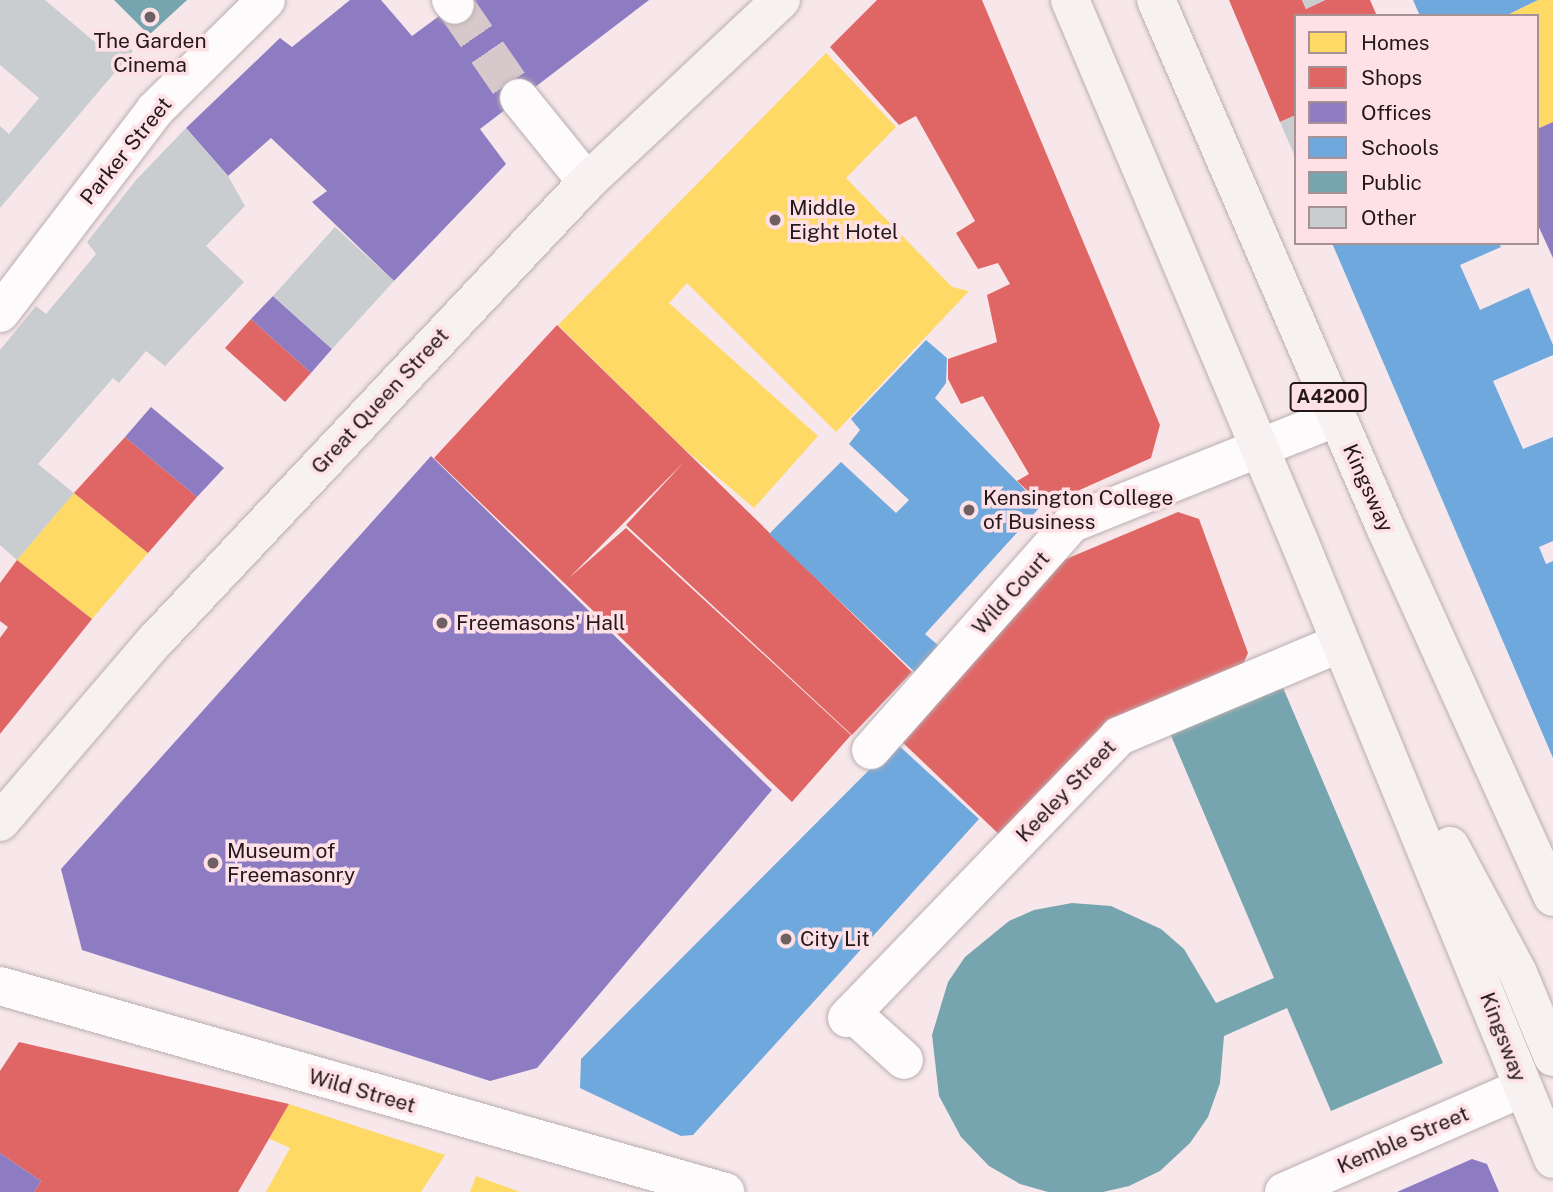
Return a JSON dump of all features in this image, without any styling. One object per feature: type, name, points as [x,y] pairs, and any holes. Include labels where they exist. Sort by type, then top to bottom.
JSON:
[{"type":"main road","name":"Great Queen Street","points":[[0,822],[172,623],[587,182],[781,0]]},
{"type":"main road","name":"Kingsway","points":[[1070,0],[1259,447],[1553,1159]]},
{"type":"main road","name":"Kingsway","points":[[1156,0],[1337,417],[1551,890]]},
{"type":"main road","name":"Kingsway","points":[[1340,643],[1518,973],[1553,1058]]},
{"type":"street","name":"Parker Street","points":[[0,313],[155,110],[265,0]]},
{"type":"street","points":[[519,98],[587,182]]},
{"type":"street","name":"Wild Court","points":[[871,750],[1072,523],[1337,417]]},
{"type":"street","name":"Keeley Street","points":[[904,1060],[849,1016],[1119,736],[1340,643]]},
{"type":"street","name":"Wild Street","points":[[0,986],[726,1192]]},
{"type":"street","name":"Kemble Street","points":[[1284,1192],[1522,1088]]},
{"type":"building: Homes","points":[[1538,0],[1553,0],[1553,122],[1539,128],[1539,14],[1509,14]]},
{"type":"building: Homes","name":"Middle Eight Hotel","points":[[826,53],[896,127],[846,178],[952,287],[969,291],[836,432],[687,283],[669,303],[818,436],[754,508],[682,447],[558,325]]},
{"type":"building: Homes","points":[[74,493],[148,553],[92,619],[17,560]]},
{"type":"building: Homes","points":[[289,1104],[445,1155],[421,1192],[266,1192],[290,1148],[268,1138]]},
{"type":"building: Homes","points":[[476,1176],[520,1192],[470,1192]]},
{"type":"building: Shops","points":[[877,0],[982,0],[1160,425],[1151,458],[1044,506],[1017,481],[1029,474],[983,396],[961,404],[948,379],[948,359],[997,342],[987,295],[1010,284],[998,263],[978,269],[956,233],[975,221],[916,116],[899,125],[830,47]]},
{"type":"building: Shops","points":[[1229,0],[1302,0],[1306,9],[1325,0],[1370,0],[1376,14],[1294,14],[1294,116],[1280,122]]},
{"type":"building: Shops","points":[[251,319],[311,373],[285,402],[225,348]]},
{"type":"building: Shops","points":[[557,325],[912,672],[852,735],[626,525],[685,461],[569,578],[626,528],[851,735],[792,802],[434,458]]},
{"type":"building: Shops","points":[[125,437],[197,497],[148,553],[74,493]]},
{"type":"building: Shops","points":[[1178,512],[1199,519],[1248,653],[1241,669],[1005,840],[899,739],[1047,567]]},
{"type":"building: Shops","points":[[17,560],[92,619],[0,734],[0,638],[8,627],[0,621],[0,583]]},
{"type":"building: Shops","points":[[19,1042],[289,1104],[238,1192],[34,1192],[41,1181],[0,1153],[0,1071]]},
{"type":"building: Offices","points":[[350,0],[381,0],[412,36],[461,0],[649,0],[480,129],[506,164],[394,281],[312,202],[327,191],[271,138],[228,176],[186,128],[280,38],[292,47]]},
{"type":"building: Offices","points":[[1553,122],[1553,258],[1539,227],[1539,128]]},
{"type":"building: Offices","points":[[273,296],[332,349],[311,373],[251,319]]},
{"type":"building: Offices","points":[[151,407],[224,468],[197,497],[125,437]]},
{"type":"building: Offices","name":"Freemasons' Hall","points":[[431,456],[772,790],[537,1068],[490,1081],[82,950],[61,869]]},
{"type":"building: Offices","points":[[0,1153],[41,1181],[34,1192],[0,1192]]},
{"type":"building: Offices","points":[[1472,1159],[1487,1164],[1499,1192],[1397,1192]]},
{"type":"building: Schools","points":[[1413,0],[1538,0],[1509,14],[1419,14]]},
{"type":"building: Schools","points":[[1333,245],[1500,245],[1501,247],[1460,265],[1480,310],[1529,288],[1553,345],[1553,355],[1493,381],[1523,449],[1553,437],[1553,541],[1539,547],[1546,564],[1553,561],[1553,758]]},
{"type":"building: Schools","name":"Kensington College of Business","points":[[926,340],[947,358],[946,383],[935,398],[1041,506],[925,634],[939,646],[921,678],[769,534],[841,462],[896,513],[909,500],[849,444],[860,430],[851,419]]},
{"type":"building: Schools","name":"City Lit","points":[[896,743],[979,819],[693,1135],[681,1136],[580,1088],[581,1059]]},
{"type":"building: Public","name":"The Garden Cinema","points":[[114,0],[187,0],[149,35]]},
{"type":"building: Public","points":[[1281,683],[1443,1063],[1331,1111],[1287,1008],[1224,1036],[1220,1083],[1208,1117],[1190,1143],[1160,1171],[1129,1186],[1103,1192],[1048,1192],[1020,1184],[989,1166],[961,1137],[939,1096],[932,1035],[948,982],[965,957],[1009,921],[1034,910],[1072,903],[1111,906],[1161,929],[1184,949],[1216,1003],[1274,978],[1169,731]]},
{"type":"building: Other","points":[[0,0],[45,0],[96,43],[108,30],[133,51],[0,208],[0,126],[9,134],[39,98],[0,65]]},
{"type":"building: Other","points":[[1302,0],[1325,0],[1306,9]]},
{"type":"building: Other","points":[[1294,116],[1294,154],[1280,122]]},
{"type":"building: Other","points":[[186,128],[228,176],[245,206],[206,246],[244,282],[165,366],[146,351],[119,383],[113,378],[38,464],[74,493],[17,560],[0,545],[0,350],[36,306],[46,314],[96,254],[87,242],[136,180]]},
{"type":"building: Other","points":[[335,227],[394,281],[332,349],[273,296]]},
{"type":"tunnel","points":[[455,5],[519,98]]},
{"type":"place","name":"The Garden Cinema","points":[[150,17]]},
{"type":"place","name":"Middle Eight Hotel","points":[[775,220]]},
{"type":"place","name":"Kensington College of Business","points":[[969,510]]},
{"type":"place","name":"Freemasons' Hall","points":[[442,623]]},
{"type":"place","name":"Museum of Freemasonry","points":[[213,863]]},
{"type":"place","name":"City Lit","points":[[786,939]]}]
